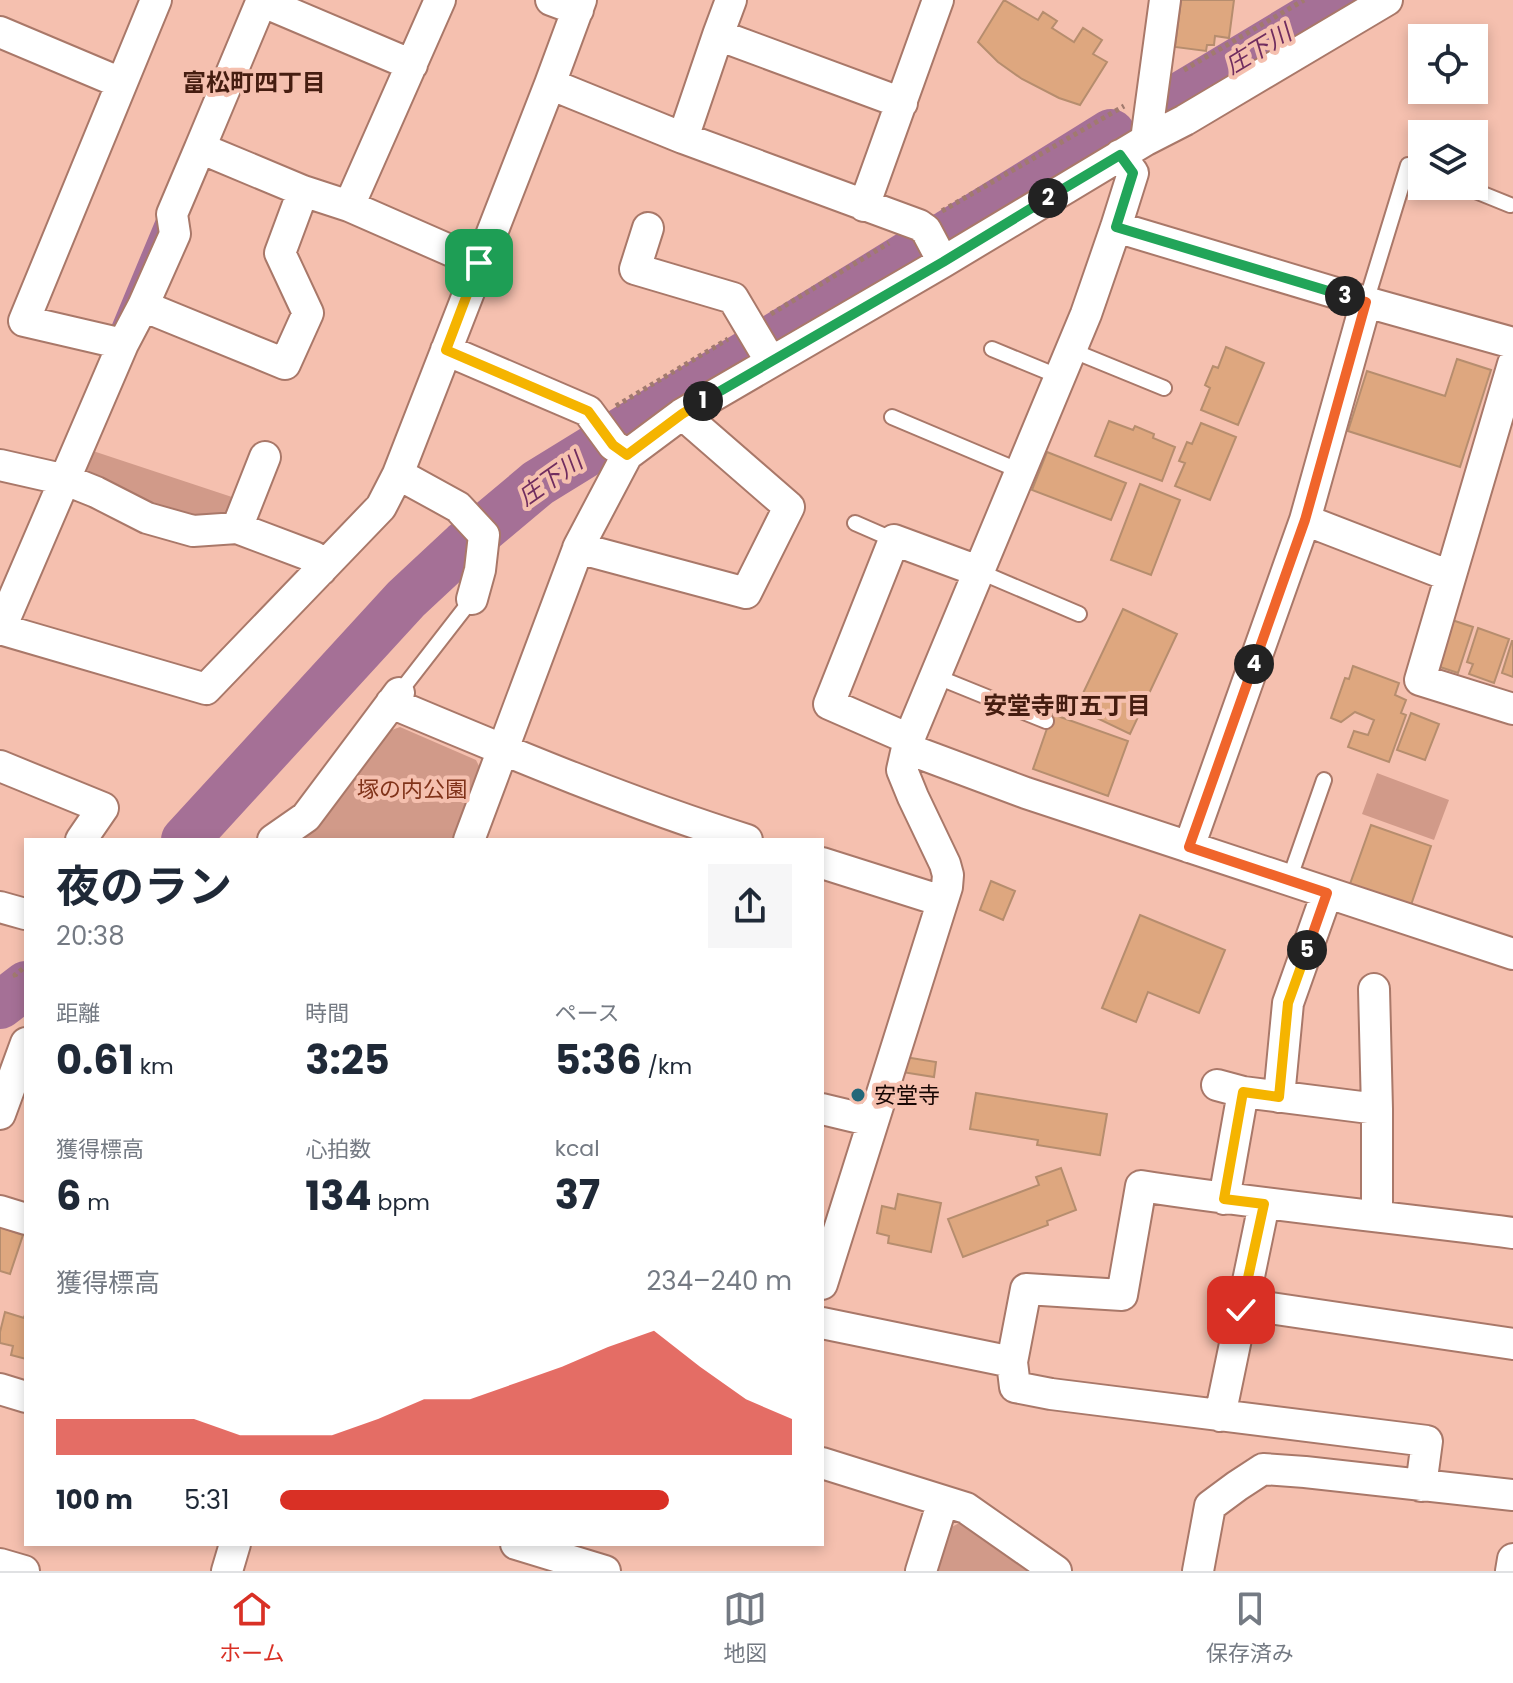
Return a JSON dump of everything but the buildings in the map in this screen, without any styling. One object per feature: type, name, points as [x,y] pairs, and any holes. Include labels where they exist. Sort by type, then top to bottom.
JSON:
[{"type":"street","points":[[123,344],[12,319],[156,0]]},
{"type":"street","points":[[349,206],[440,0]]},
{"type":"street","points":[[683,138],[731,0]]},
{"type":"street","points":[[1146,140],[1165,0]]},
{"type":"street","points":[[607,435],[682,414],[760,343],[932,242],[1120,155],[1199,112],[1387,0]]},
{"type":"street","points":[[412,65],[262,1],[172,214],[175,234],[123,344],[0,629],[206,689],[381,507],[398,474],[550,84],[570,3]]},
{"type":"street","points":[[864,206],[935,1]]},
{"type":"street","points":[[0,32],[121,83]]},
{"type":"street","points":[[718,35],[902,103]]},
{"type":"street","points":[[550,84],[864,206],[932,242]]},
{"type":"street","points":[[200,148],[303,191],[349,206],[479,263]]},
{"type":"street","points":[[824,1270],[831,1222],[872,1121],[948,875],[902,770],[908,744],[1086,314],[1133,173],[1120,155]]},
{"type":"street","points":[[143,306],[285,364],[308,313],[280,253],[303,191]]},
{"type":"street","points":[[1116,227],[1513,343]]},
{"type":"street","points":[[648,228],[635,269],[733,298],[760,343]]},
{"type":"street","points":[[1189,847],[1305,520],[1366,302]]},
{"type":"street","points":[[446,350],[588,411],[607,435]]},
{"type":"street","points":[[1513,364],[1420,680],[1513,709]]},
{"type":"street","points":[[578,548],[746,593],[789,507],[682,414]]},
{"type":"street","points":[[470,838],[578,548],[607,435]]},
{"type":"street","points":[[237,528],[265,457]]},
{"type":"street","points":[[0,465],[66,480],[147,518],[193,531],[237,528],[314,557],[321,570]]},
{"type":"street","points":[[398,474],[458,507],[484,535],[480,570],[472,599]]},
{"type":"street","points":[[1305,520],[1450,576]]},
{"type":"street","points":[[978,571],[894,540],[829,704],[908,744],[1026,793],[1513,954]]},
{"type":"street","points":[[276,838],[306,817],[395,698],[504,750],[741,838]]},
{"type":"street","points":[[0,766],[103,808],[82,838]]},
{"type":"street","points":[[824,864],[942,901]]},
{"type":"street","points":[[1279,1097],[1288,1003],[1327,893]]},
{"type":"street","points":[[0,907],[24,913]]},
{"type":"street","points":[[1374,989],[1377,1215]]},
{"type":"street","points":[[0,1114],[24,1048]]},
{"type":"street","points":[[1224,1199],[1230,1089],[1377,1109]]},
{"type":"street","points":[[824,1109],[872,1121]]},
{"type":"street","points":[[1421,1486],[1427,1441],[1015,1387],[1012,1362],[1026,1289],[1122,1295],[1141,1186],[1224,1199],[1513,1233]]},
{"type":"street","points":[[1220,1416],[1264,1204]]},
{"type":"street","points":[[0,1211],[24,1218]]},
{"type":"street","points":[[1243,1304],[1513,1344]]},
{"type":"street","points":[[824,1323],[1012,1362]]},
{"type":"street","points":[[0,1389],[24,1396]]},
{"type":"street","points":[[824,1464],[966,1508],[1056,1571]]},
{"type":"street","points":[[1198,1571],[1210,1506],[1263,1469],[1513,1495]]},
{"type":"street","points":[[921,1571],[943,1501]]},
{"type":"street","points":[[227,1571],[234,1546]]},
{"type":"street","points":[[523,1546],[604,1571],[610,1546]]},
{"type":"street","points":[[1511,1571],[1513,1559]]},
{"type":"street","points":[[0,1564],[24,1571]]},
{"type":"lane","points":[[1366,302],[1408,165]]},
{"type":"lane","points":[[1488,196],[1510,205]]},
{"type":"lane","points":[[992,349],[1065,363],[1164,388]]},
{"type":"lane","points":[[892,417],[1020,471]]},
{"type":"lane","points":[[855,523],[894,540]]},
{"type":"lane","points":[[978,571],[1079,614]]},
{"type":"lane","points":[[395,698],[472,599]]},
{"type":"lane","points":[[935,676],[1046,721]]},
{"type":"lane","points":[[1289,880],[1324,780]]},
{"type":"path","points":[[607,435],[932,242],[1152,89],[1304,0]]},
{"type":"path","points":[[16,977],[24,968]]},
{"type":"green space","points":[[90,450],[241,500],[227,521],[194,521],[147,507],[87,474],[85,465]]},
{"type":"green space","name":"塚の内公園","points":[[400,727],[476,760],[481,770],[456,838],[298,838],[324,820],[389,731]]},
{"type":"green space","points":[[1377,773],[1449,800],[1434,840],[1362,814]]},
{"type":"green space","points":[[961,1522],[1028,1571],[934,1571],[948,1529]]},
{"type":"waterway","name":"庄下川","points":[[1177,98],[1340,0]]},
{"type":"waterway","name":"庄下川","points":[[187,838],[406,599],[538,483],[1111,133]]},
{"type":"waterway","points":[[112,335],[162,215]]},
{"type":"waterway","name":"庄下川","points":[[0,1005],[24,987]]},
{"type":"place","name":"安堂寺","points":[[858,1095]]},
{"type":"district","name":"富松町四丁目","points":[[254,82]]},
{"type":"district","name":"安堂寺町五丁目","points":[[1067,705]]},
{"type":"route","points":[[479,263],[446,350],[588,411],[613,445],[627,455],[682,414],[1120,155],[1133,173],[1116,227],[1366,302],[1305,520],[1189,847],[1327,893],[1288,1003],[1279,1097],[1243,1092],[1224,1199],[1264,1204],[1241,1310]]}]
